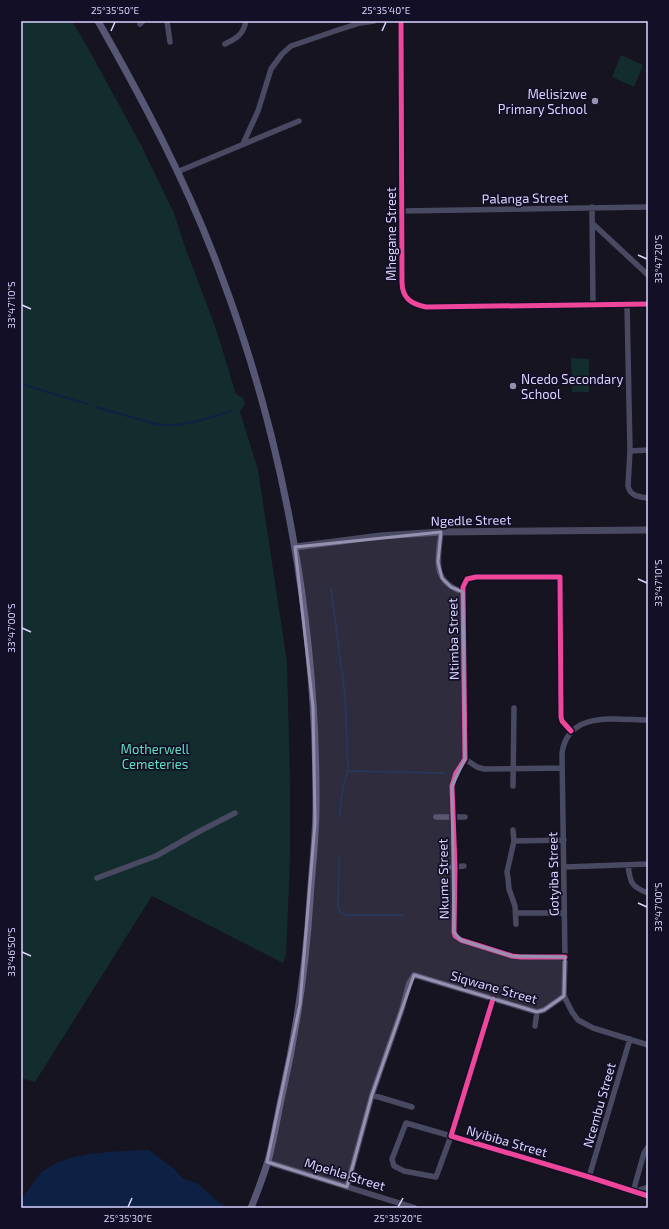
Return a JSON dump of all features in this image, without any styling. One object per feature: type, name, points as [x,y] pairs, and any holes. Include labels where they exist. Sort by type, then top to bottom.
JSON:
[{"type":"main road","points":[[98,21],[141,97],[177,172],[208,240],[241,329],[269,425],[295,547],[305,622],[313,700],[316,816],[307,946],[300,1004],[288,1070],[267,1162],[251,1208]]},
{"type":"street","points":[[167,21],[170,42]]},
{"type":"street","points":[[225,44],[241,34],[244,30],[246,21]]},
{"type":"street","points":[[243,144],[258,111],[271,69],[282,54],[291,46],[360,23],[374,21]]},
{"type":"street","name":"Mhegane Street","points":[[401,21],[401,211],[402,288],[404,295],[412,303],[426,307],[648,304]]},
{"type":"street","points":[[177,172],[299,121]]},
{"type":"street","points":[[592,207],[593,305]]},
{"type":"street","name":"Palanga Street","points":[[401,211],[648,207]]},
{"type":"street","points":[[592,223],[648,275]]},
{"type":"street","points":[[627,304],[630,451],[628,486],[629,491],[636,496],[648,498]]},
{"type":"street","points":[[630,451],[648,450]]},
{"type":"street","name":"Ngedle Street","points":[[295,547],[380,536],[441,532],[648,530]]},
{"type":"street","points":[[441,532],[438,562],[442,578],[451,587],[463,592]]},
{"type":"street","name":"Ntimba Street","points":[[464,759],[463,592],[464,583],[466,579],[470,577],[560,577],[561,717],[562,721],[571,731]]},
{"type":"street","points":[[513,786],[514,708]]},
{"type":"street","points":[[571,731],[580,724],[596,720],[648,720]]},
{"type":"street","name":"Gotyiba Street","points":[[571,731],[563,745],[562,753],[565,957],[564,996],[578,1020],[593,1028],[648,1045]]},
{"type":"street","points":[[464,759],[480,769],[562,768]]},
{"type":"street","name":"Nkume Street","points":[[464,759],[453,781],[454,932],[457,938],[512,956],[565,957]]},
{"type":"street","points":[[98,878],[156,856],[235,813]]},
{"type":"street","points":[[436,817],[465,817]]},
{"type":"street","points":[[514,830],[514,841],[507,872],[509,889],[514,900],[516,924]]},
{"type":"street","points":[[514,841],[564,840]]},
{"type":"street","points":[[564,867],[648,864]]},
{"type":"street","points":[[628,865],[629,879],[633,885],[648,893]]},
{"type":"street","points":[[441,868],[464,866]]},
{"type":"street","points":[[516,913],[564,913]]},
{"type":"street","name":"Siqwane Street","points":[[372,1095],[414,975],[537,1012],[544,1010],[564,996]]},
{"type":"street","name":"Nyibiba Street","points":[[493,999],[451,1136],[648,1196]]},
{"type":"street","points":[[535,1026],[537,1012]]},
{"type":"street","name":"Ncembu Street","points":[[589,1177],[630,1039]]},
{"type":"street","points":[[347,1187],[372,1095],[412,1107]]},
{"type":"street","points":[[406,1123],[451,1136],[436,1177],[404,1171],[394,1166],[392,1159],[406,1123]]},
{"type":"street","points":[[633,1192],[644,1153],[648,1147]]},
{"type":"street","name":"Mpehla Street","points":[[267,1162],[415,1208]]},
{"type":"street","points":[[633,1192],[648,1187]]},
{"type":"highlighted area","points":[[441,532],[438,562],[442,578],[451,587],[463,592],[465,759],[452,786],[454,932],[461,940],[512,956],[565,957],[564,996],[544,1010],[537,1012],[414,975],[372,1095],[347,1187],[267,1162],[300,1004],[315,823],[313,707],[295,547]]},
{"type":"green space","name":"Motherwell Cemeteries","points":[[21,21],[72,21],[88,48],[141,145],[174,213],[182,239],[216,329],[236,394],[243,398],[245,404],[240,412],[258,470],[287,662],[290,782],[290,859],[286,955],[283,963],[152,896],[35,1082],[21,1078]]},
{"type":"green space","points":[[621,55],[643,65],[634,87],[612,77]]},
{"type":"green space","points":[[571,358],[589,359],[589,392],[572,392]]},
{"type":"water","points":[[149,1150],[173,1168],[182,1178],[198,1184],[227,1208],[21,1208],[24,1196],[38,1177],[42,1172],[53,1165],[79,1156],[108,1152]]},
{"type":"waterway","points":[[21,384],[87,404]]},
{"type":"waterway","points":[[96,407],[156,424],[166,425],[185,424],[231,411]]},
{"type":"waterway","points":[[331,589],[345,695],[348,771],[444,773]]},
{"type":"waterway","points":[[340,816],[340,804],[348,771]]},
{"type":"waterway","points":[[339,858],[338,907],[340,912],[346,915],[402,915]]},
{"type":"cycle path","points":[[401,21],[402,288],[408,299],[416,304],[426,307],[648,304]]},
{"type":"cycle path","points":[[565,957],[512,956],[461,940],[455,936],[455,867],[452,786],[456,773],[465,759],[463,587],[467,579],[476,577],[560,577],[561,717],[562,721],[571,731]]},
{"type":"cycle path","points":[[493,999],[451,1136],[648,1196]]},
{"type":"place","name":"Melisizwe Primary School","points":[[595,101]]},
{"type":"place","name":"Ncedo Secondary School","points":[[513,386]]}]
